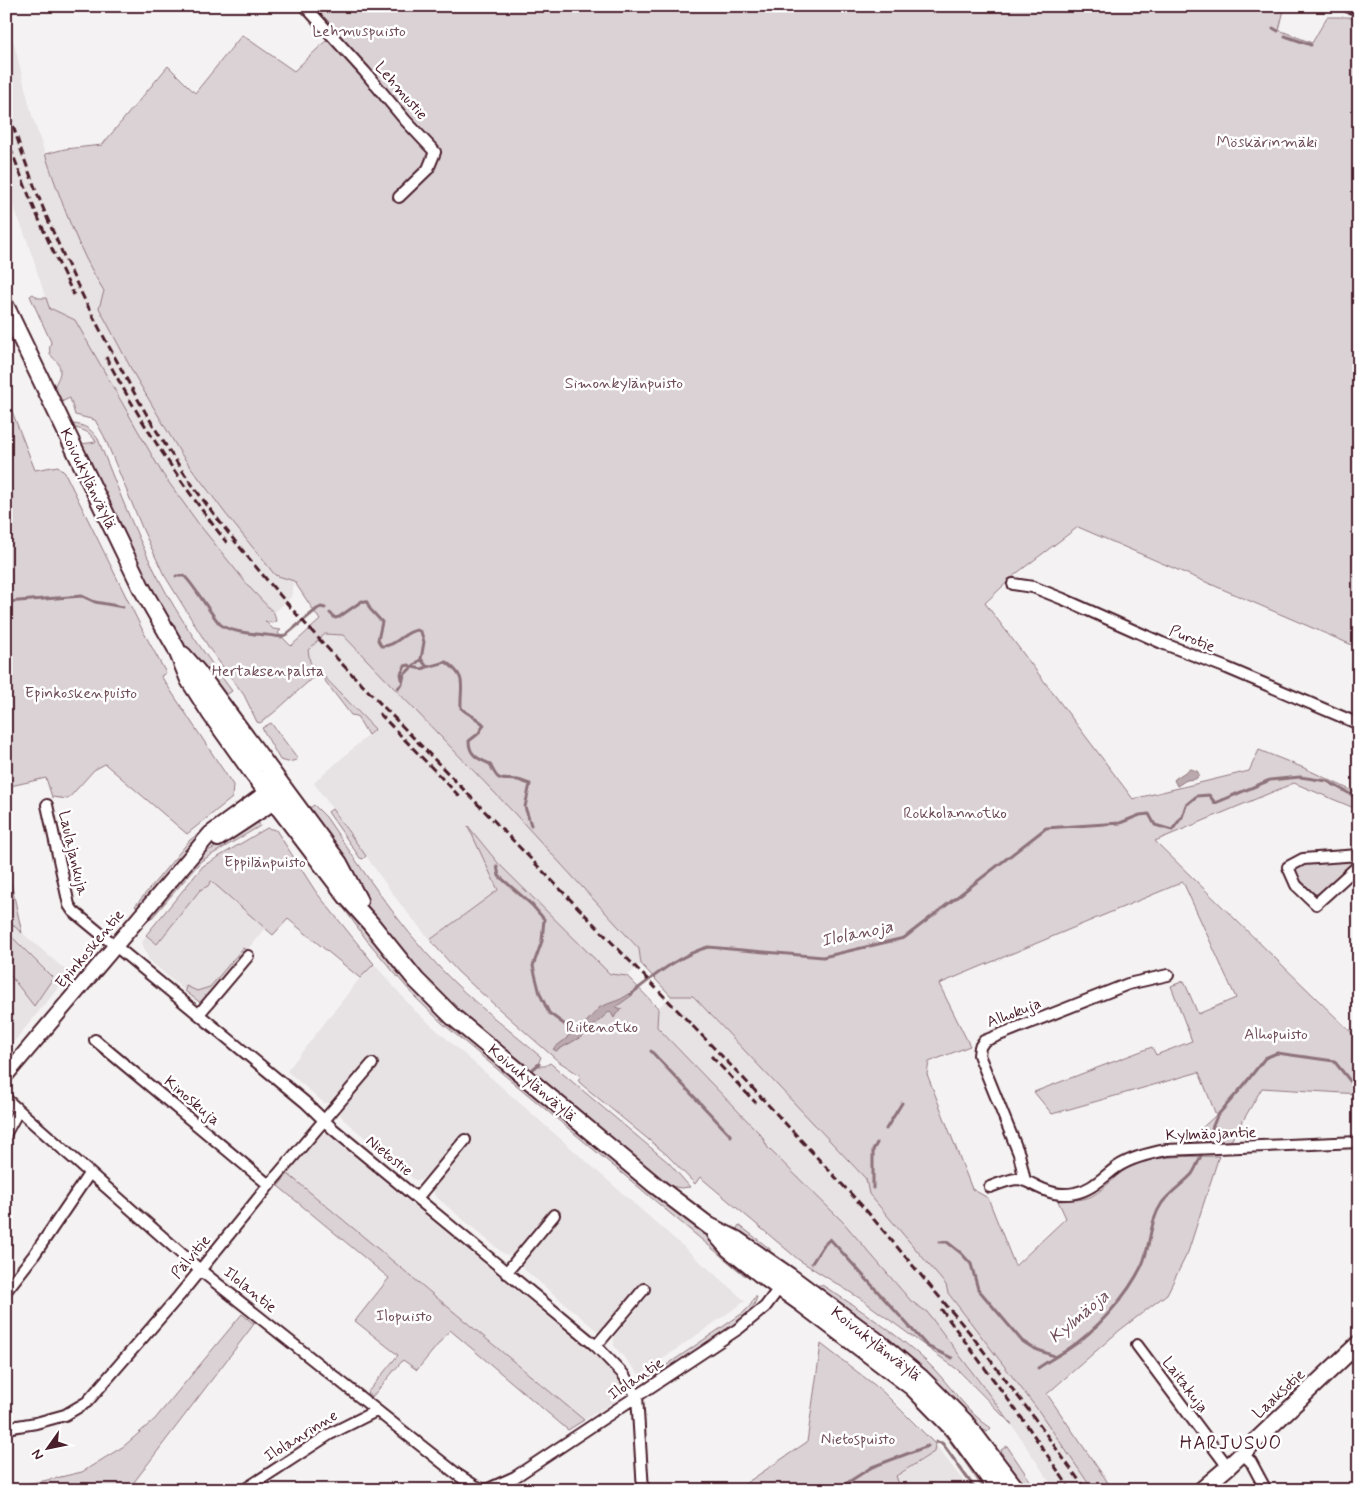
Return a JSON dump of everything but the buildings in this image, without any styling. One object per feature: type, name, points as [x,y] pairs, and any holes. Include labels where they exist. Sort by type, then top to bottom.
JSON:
[{"type":"main road","name":"Koivukylänväylä","points":[[6,307],[122,550],[176,648],[197,671],[277,792],[339,863],[371,924],[416,980],[452,1016],[648,1179],[709,1226],[736,1240],[784,1282],[801,1302],[912,1386],[954,1430],[998,1490]]},
{"type":"main road","name":"Koivukylänväylä","points":[[784,1282],[878,1342],[921,1378],[965,1422],[1017,1490]]},
{"type":"main road","name":"Laaksotie","points":[[1201,1490],[1359,1344]]},
{"type":"street","name":"Lehmustie","points":[[306,6],[435,152],[428,169],[399,197]]},
{"type":"street","points":[[1347,6],[1359,10]]},
{"type":"street","name":"Purotie","points":[[1013,584],[1032,587],[1063,599],[1162,644],[1227,668],[1359,724]]},
{"type":"street","name":"Epinkoskentie","points":[[6,1075],[202,845],[215,841],[277,792]]},
{"type":"street","name":"Laulajankuja","points":[[47,805],[69,905],[73,911],[116,946]]},
{"type":"street","points":[[1359,855],[1303,858],[1288,867],[1296,884],[1316,904],[1359,865]]},
{"type":"street","name":"Nietostie","points":[[116,946],[416,1198],[596,1346],[622,1374],[637,1396]]},
{"type":"street","points":[[199,1014],[248,956]]},
{"type":"street","name":"Alhokuja","points":[[1025,1181],[1019,1154],[979,1055],[980,1047],[984,1041],[1128,984],[1168,975]]},
{"type":"street","name":"Kinoskuja","points":[[95,1040],[269,1185]]},
{"type":"street","name":"Pälvitie","points":[[6,1428],[36,1423],[65,1415],[87,1402],[372,1064]]},
{"type":"street","name":"Ilolantie","points":[[6,1099],[200,1270],[458,1475],[475,1486],[486,1490],[515,1477],[754,1317],[784,1282]]},
{"type":"street","points":[[6,1133],[18,1111]]},
{"type":"street","points":[[416,1198],[465,1140]]},
{"type":"street","name":"Kylmäojantie","points":[[990,1187],[1015,1179],[1060,1194],[1075,1193],[1088,1189],[1117,1167],[1130,1160],[1159,1151],[1359,1142]]},
{"type":"street","points":[[6,1291],[34,1255],[89,1174]]},
{"type":"street","points":[[506,1272],[554,1215]]},
{"type":"street","points":[[596,1346],[644,1289]]},
{"type":"street","name":"Laitakuja","points":[[1137,1345],[1228,1467]]},
{"type":"street","points":[[637,1396],[643,1490]]},
{"type":"street","name":"Ilolanrinne","points":[[244,1490],[330,1434],[376,1411]]},
{"type":"street","points":[[1242,1453],[1251,1462],[1266,1490]]},
{"type":"shaded area","points":[[6,11],[31,112],[61,202],[95,276],[295,569],[291,597],[274,613],[252,608],[55,327],[27,240],[6,187]]},
{"type":"shaded area","points":[[325,634],[343,635],[516,815],[639,949],[641,964],[627,976],[610,975],[498,863],[470,828],[498,890],[430,940],[398,901],[314,783],[375,729],[310,662],[308,650]]},
{"type":"shaded area","points":[[1190,769],[1197,771],[1199,774],[1197,778],[1187,780],[1177,786],[1174,780]]},
{"type":"shaded area","points":[[225,865],[273,935],[265,928],[206,1000],[193,998],[149,960],[142,943],[146,935],[156,944],[200,890],[208,886]]},
{"type":"shaded area","points":[[6,919],[70,974],[6,1051]]},
{"type":"shaded area","points":[[374,964],[415,1011],[745,1301],[640,1375],[614,1346],[614,1337],[651,1293],[642,1285],[604,1331],[596,1330],[525,1270],[522,1265],[523,1261],[561,1215],[551,1208],[513,1253],[508,1255],[503,1253],[435,1196],[433,1191],[436,1184],[470,1142],[462,1135],[426,1176],[421,1180],[415,1180],[344,1120],[340,1114],[378,1066],[369,1059],[328,1103],[324,1103],[287,1071],[360,978]]},
{"type":"shaded area","points":[[631,993],[634,994],[616,1007],[622,1009],[614,1018],[610,1011],[581,1037],[556,1051],[553,1049],[567,1038],[569,1034],[567,1030],[571,1026],[579,1030],[600,1007]]},
{"type":"shaded area","points":[[671,996],[693,996],[866,1179],[1113,1490],[1055,1490],[1012,1425],[927,1312],[911,1301],[843,1222],[767,1148],[761,1135],[657,1027],[658,1008]]},
{"type":"shaded area","points":[[320,1133],[327,1134],[602,1361],[618,1378],[623,1392],[615,1401],[584,1420],[288,1174]]},
{"type":"shaded area","points":[[935,1444],[970,1490],[901,1490],[896,1477],[934,1452]]},
{"type":"green space","name":"Simonkylänpuisto","points":[[312,6],[1285,6],[1279,30],[1312,43],[1327,17],[1348,17],[1359,21],[1359,648],[1078,527],[1017,573],[985,603],[1133,799],[1249,771],[1259,750],[1304,768],[1359,794],[1359,810],[1294,783],[1155,841],[1357,1038],[1359,1037],[1359,1094],[1262,1088],[1231,1141],[1196,1143],[1201,1129],[1216,1115],[1199,1072],[1052,1114],[1034,1092],[1152,1047],[1156,1055],[1192,1041],[1171,986],[1184,981],[1198,1014],[1236,998],[1183,882],[939,984],[970,1046],[929,1062],[927,1074],[972,1189],[988,1198],[1015,1266],[1066,1218],[1058,1201],[1088,1198],[1126,1169],[1142,1162],[1175,1157],[1219,1156],[1188,1252],[1167,1294],[1120,1330],[1047,1394],[1113,1490],[1093,1490],[1038,1410],[948,1293],[946,1285],[869,1194],[866,1179],[693,996],[671,996],[641,964],[639,949],[516,815],[343,635],[325,634],[308,650],[310,662],[375,729],[368,735],[357,716],[351,715],[319,673],[268,717],[260,723],[257,722],[244,695],[211,651],[163,573],[104,436],[95,420],[75,415],[70,398],[61,402],[54,387],[60,371],[59,366],[51,356],[51,342],[30,296],[33,294],[38,298],[46,298],[50,310],[52,309],[75,320],[162,473],[198,523],[251,589],[274,613],[276,621],[272,623],[265,621],[273,629],[281,630],[278,633],[291,646],[320,620],[294,581],[275,575],[181,454],[135,376],[99,308],[104,291],[78,242],[45,154],[65,149],[102,145],[168,66],[195,93],[242,35],[294,71],[329,38]]},
{"type":"green space","name":"Epinkoskenpuisto","points":[[6,396],[35,470],[58,466],[65,473],[143,631],[166,673],[161,676],[233,785],[232,798],[187,834],[105,764],[94,770],[68,799],[52,797],[46,778],[6,787]]},
{"type":"green space","points":[[73,424],[87,428],[98,439],[130,519],[158,577],[175,608],[232,691],[225,696],[195,662],[145,577],[81,444],[96,442],[90,434],[75,428]]},
{"type":"green space","points":[[271,723],[297,760],[288,762],[280,760],[262,728]]},
{"type":"green space","points":[[314,805],[326,817],[410,933],[453,981],[541,1057],[539,1066],[545,1066],[550,1063],[669,1163],[690,1187],[681,1188],[666,1185],[436,992],[391,941],[306,811]]},
{"type":"green space","points":[[237,806],[171,871],[137,908],[135,906],[190,840]]},
{"type":"green space","points":[[332,809],[366,856],[363,859],[360,858],[328,812]]},
{"type":"green space","points":[[258,822],[260,826],[201,861],[151,919],[149,918],[199,855],[224,843]]},
{"type":"green space","name":"Riitenotko","points":[[468,826],[498,863],[610,974],[627,976],[658,1008],[657,1027],[761,1135],[768,1148],[843,1222],[911,1301],[927,1312],[1012,1425],[958,1370],[861,1299],[799,1260],[700,1177],[695,1184],[666,1154],[580,1083],[578,1080],[581,1076],[558,1061],[458,972],[430,940],[498,890]]},
{"type":"green space","name":"Eppilänpuisto","points":[[267,828],[276,830],[316,892],[374,964],[360,978],[288,919],[273,935],[211,881],[208,886],[200,890],[157,944],[146,935],[203,866]]},
{"type":"green space","points":[[6,859],[22,933],[6,919]]},
{"type":"green space","points":[[1350,860],[1353,864],[1323,894],[1309,892],[1295,875],[1296,868],[1302,863]]},
{"type":"green space","points":[[334,895],[359,919],[387,957],[422,996],[754,1276],[744,1275],[442,1023],[397,976],[366,939]]},
{"type":"green space","points":[[6,931],[53,978],[34,1006],[6,970]]},
{"type":"green space","points":[[243,948],[246,950],[202,1004],[185,991],[186,986],[197,991],[210,987]]},
{"type":"green space","name":"Ilopuisto","points":[[288,1174],[584,1420],[568,1430],[450,1330],[417,1370],[403,1360],[372,1397],[367,1393],[398,1355],[355,1321],[389,1278],[278,1186]]},
{"type":"green space","points":[[739,1225],[770,1249],[770,1254],[761,1252],[736,1230]]},
{"type":"green space","points":[[822,1285],[863,1312],[915,1351],[935,1370],[966,1406],[991,1428],[987,1432],[968,1420],[814,1289]]},
{"type":"green space","points":[[755,1297],[757,1297],[754,1305],[745,1317],[657,1377],[655,1373],[743,1313]]},
{"type":"green space","points":[[242,1314],[254,1324],[128,1490],[6,1490],[6,1487],[82,1472],[124,1446],[155,1419]]},
{"type":"green space","name":"Nietospuisto","points":[[821,1344],[881,1390],[935,1444],[934,1452],[896,1476],[901,1490],[736,1490],[807,1442]]},
{"type":"green space","points":[[865,1363],[886,1373],[912,1393],[995,1490],[984,1490],[949,1441],[920,1406],[888,1378]]},
{"type":"green space","points":[[1007,1446],[1031,1482],[1025,1486],[1007,1467],[1001,1450]]},
{"type":"waterway","points":[[1273,28],[1278,31]]},
{"type":"waterway","points":[[1285,36],[1311,45]]},
{"type":"waterway","name":"Ilolanoja","points":[[176,576],[184,576],[187,579],[220,624],[240,632],[281,637],[317,609],[325,608]]},
{"type":"waterway","name":"Ilolanoja","points":[[6,602],[82,596],[95,602],[123,607]]},
{"type":"waterway","name":"Ilolanoja","points":[[330,613],[335,618],[339,617],[362,601],[367,602],[370,609],[382,622],[378,640],[381,646],[391,644],[412,631],[417,630],[421,632],[424,642],[421,659],[427,667],[446,662],[453,668],[461,682],[461,708],[484,725],[478,734],[469,741],[472,753],[490,764],[496,775],[501,779],[518,780],[530,784],[525,807],[531,825]]},
{"type":"waterway","points":[[402,679],[401,674],[405,666],[409,665],[412,667],[421,659]]},
{"type":"waterway","points":[[398,688],[402,684],[404,675],[412,667],[422,669],[427,667]]},
{"type":"waterway","name":"Ilolanoja","points":[[631,994],[677,961],[708,947],[823,957],[904,938],[1046,828],[1120,823],[1140,815],[1149,814],[1155,825],[1172,830],[1182,817],[1186,805],[1197,796],[1209,795],[1215,803],[1270,780],[1300,777],[1327,781],[1359,799]]},
{"type":"waterway","name":"Ilolanoja","points":[[497,866],[499,876],[532,905],[544,919],[542,941],[533,966],[540,994],[549,1013],[572,1030]]},
{"type":"waterway","points":[[625,1024],[634,1033]]},
{"type":"waterway","points":[[651,1051],[731,1136]]},
{"type":"waterway","name":"Kylmäoja","points":[[1206,1143],[1217,1116],[1265,1058],[1277,1053],[1334,1061],[1351,1082],[1359,1087]]},
{"type":"waterway","points":[[533,1069],[539,1064]]},
{"type":"waterway","points":[[886,1129],[902,1103]]},
{"type":"waterway","points":[[873,1188],[873,1150],[877,1143]]},
{"type":"waterway","name":"Kylmäoja","points":[[1038,1368],[1067,1350],[1089,1333],[1120,1300],[1142,1265],[1158,1210],[1165,1199],[1192,1174],[1202,1153]]},
{"type":"waterway","points":[[812,1263],[830,1239],[927,1346],[952,1358]]},
{"type":"waterway","points":[[939,1242],[947,1242],[971,1264],[978,1289],[1022,1341],[1033,1348],[1054,1356]]},
{"type":"waterway","points":[[936,1442],[942,1443],[976,1490]]},
{"type":"waterway","name":"Kylmäoja","points":[[836,1490],[872,1467],[928,1446]]},
{"type":"railway","points":[[6,103],[41,203],[69,268],[101,332],[158,433],[221,524],[281,596],[344,666],[745,1080],[865,1209],[969,1332],[1086,1490]]},
{"type":"railway","points":[[6,136],[38,217],[74,295]]},
{"type":"railway","points":[[106,357],[162,453],[227,543]]},
{"type":"railway","points":[[379,713],[462,799]]},
{"type":"railway","points":[[711,1056],[756,1103]]},
{"type":"railway","points":[[941,1309],[1024,1421],[1071,1490]]},
{"type":"district","name":"HARJUSUO","points":[[1231,1443]]},
{"type":"park label","name":"Lehmuspuisto","points":[[359,31]]},
{"type":"park label","name":"Möskärinmäki","points":[[1267,142]]},
{"type":"park label","name":"Hertaksenpalsta","points":[[268,671]]},
{"type":"park label","name":"Rokkolannotko","points":[[955,813]]},
{"type":"park label","name":"Alhopuisto","points":[[1276,1034]]}]
